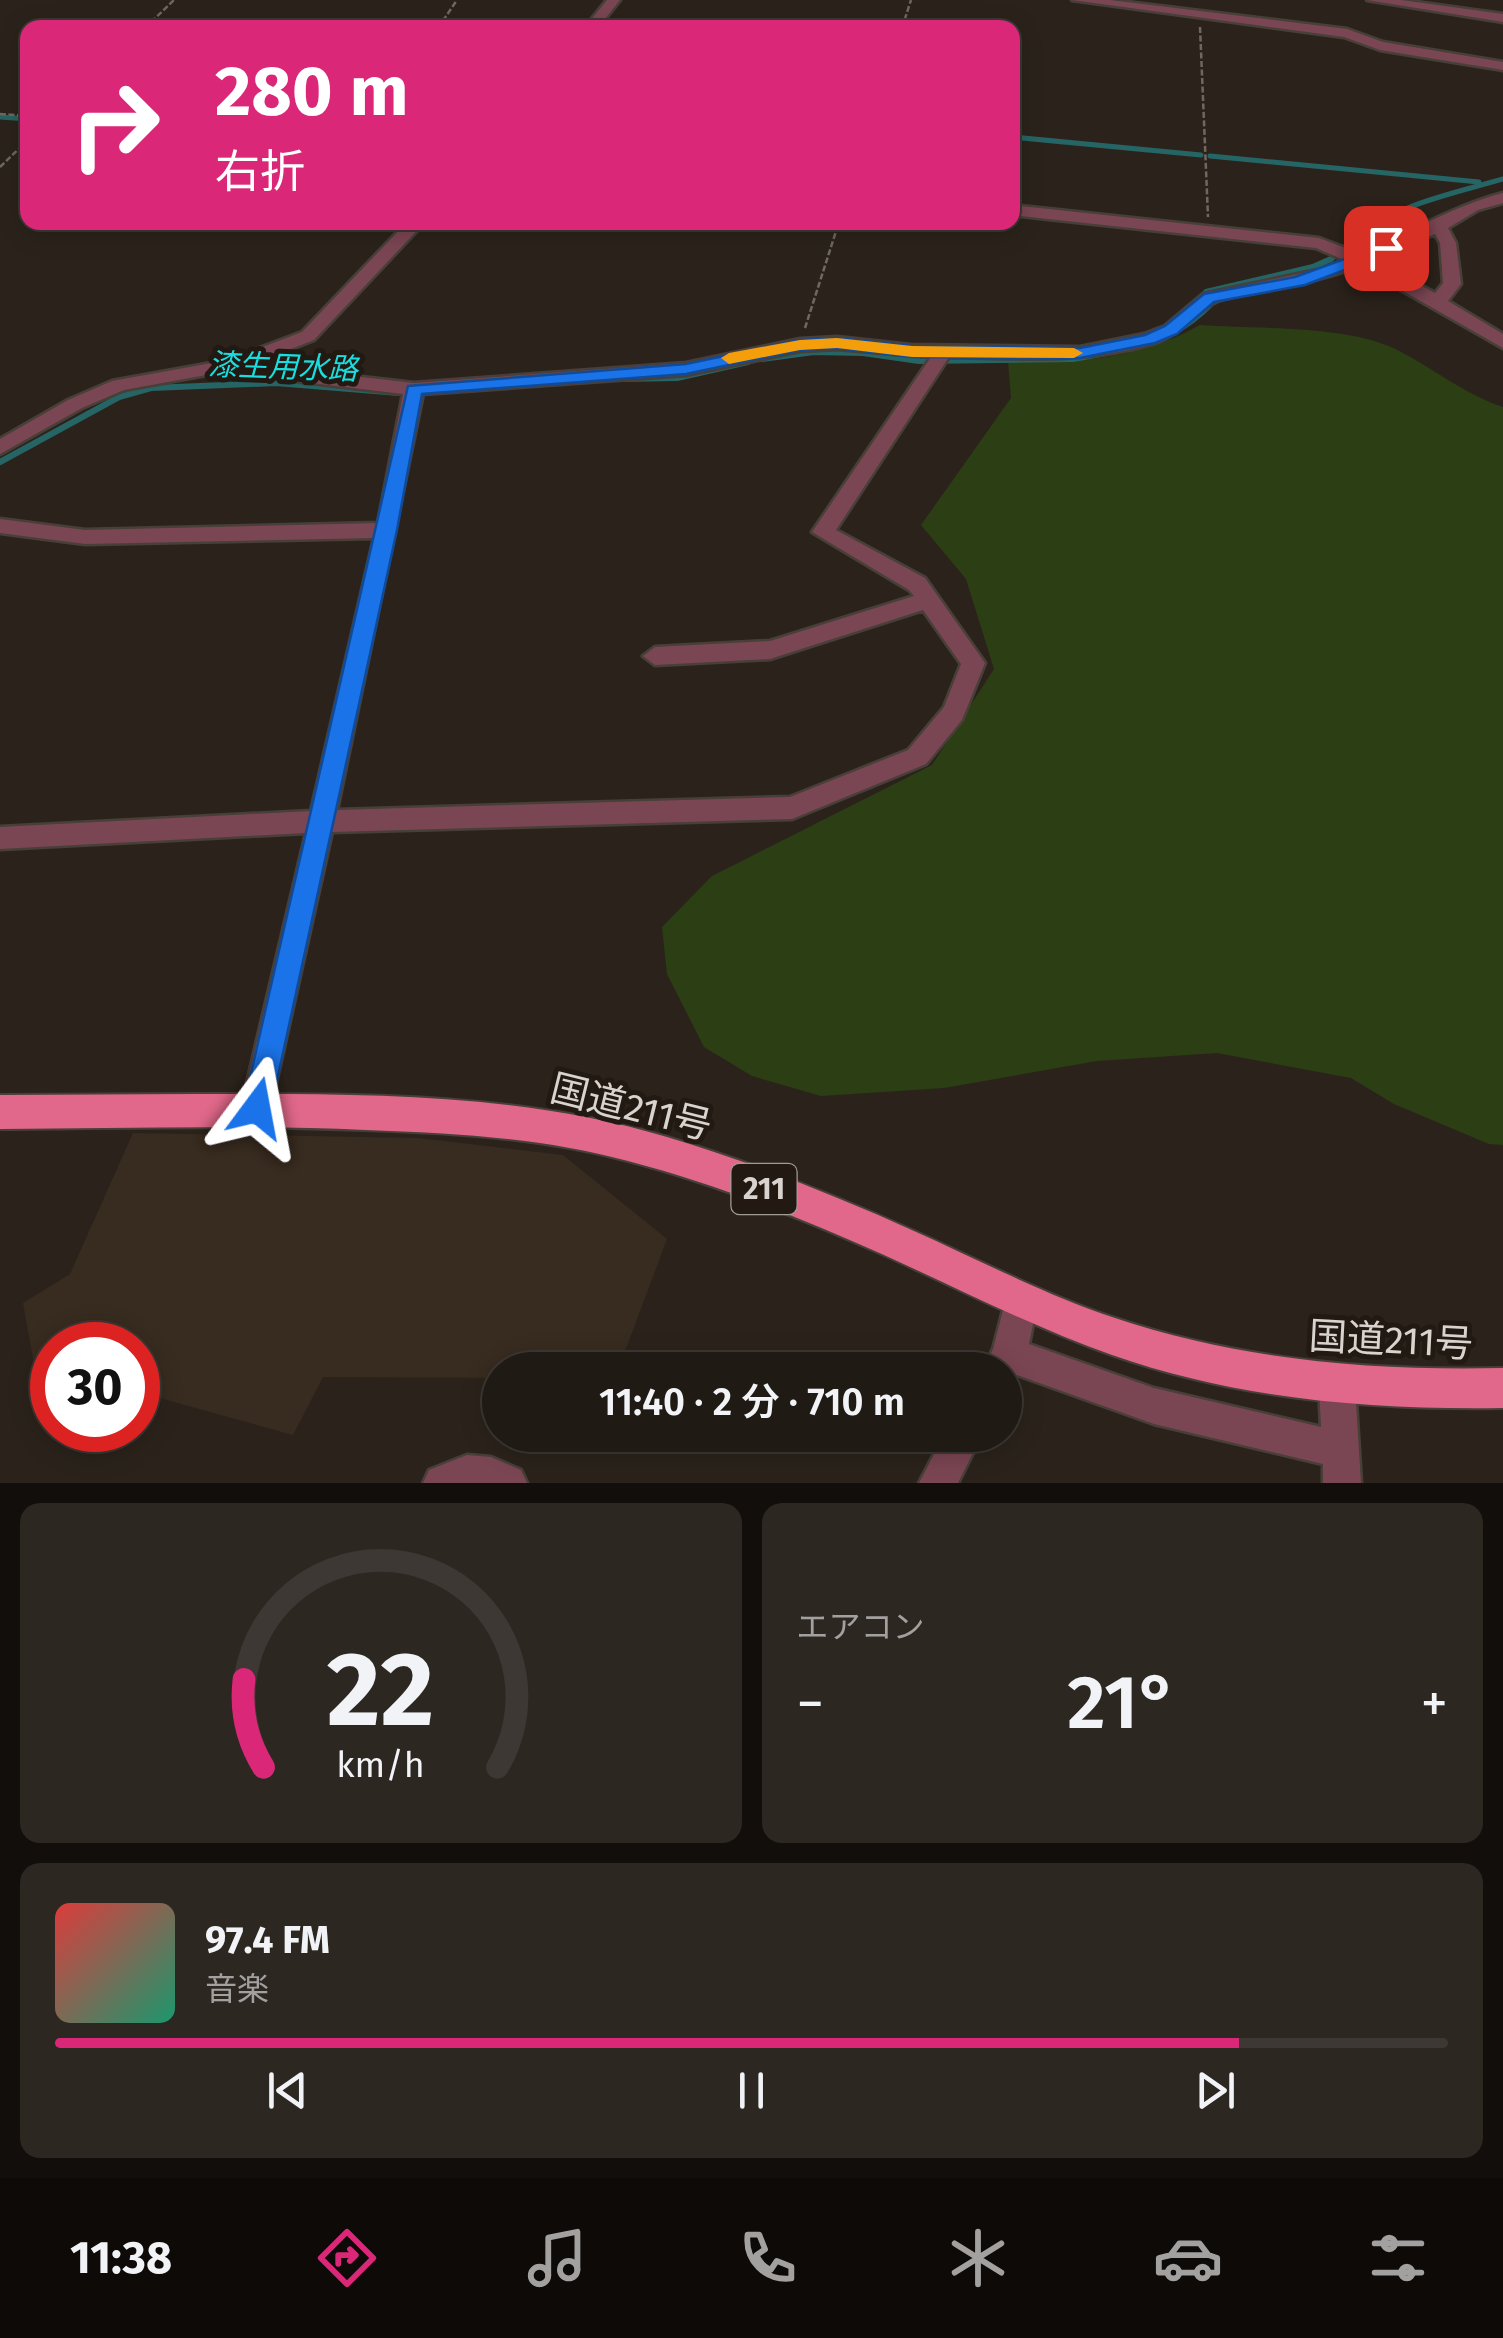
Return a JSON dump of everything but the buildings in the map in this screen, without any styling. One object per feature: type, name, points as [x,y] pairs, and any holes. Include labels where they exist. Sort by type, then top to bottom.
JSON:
[{"type":"highway","name":"国道211号","points":[[0,1112],[257,1108],[491,1119],[596,1135],[723,1173],[844,1220],[1021,1299],[1148,1347],[1337,1386],[1415,1391],[1503,1388]]},
{"type":"street","points":[[597,20],[614,0]]},
{"type":"street","points":[[1078,0],[1200,7],[1347,33],[1380,46],[1503,66]]},
{"type":"street","points":[[1373,0],[1503,18]]},
{"type":"street","points":[[268,353],[272,365],[286,374],[414,390],[686,369],[800,345],[837,343],[944,351],[1080,353],[1116,347],[1171,330],[1209,298],[1299,281],[1360,260],[1439,226],[1472,207],[1503,198]]},
{"type":"street","points":[[1020,211],[1319,242],[1438,300],[1503,342]]},
{"type":"street","points":[[1438,300],[1452,284],[1448,243],[1439,226]]},
{"type":"street","points":[[0,448],[76,404],[119,385],[232,365],[308,336],[375,271],[410,230]]},
{"type":"street","points":[[0,838],[323,820],[792,808],[917,756],[952,712],[969,680],[973,662],[918,584],[822,532],[944,351]]},
{"type":"street","points":[[257,1108],[387,530],[414,390]]},
{"type":"street","points":[[0,526],[31,534],[85,537],[387,530]]},
{"type":"street","points":[[655,656],[770,650],[929,600]]},
{"type":"street","points":[[1007,1352],[1021,1299]]},
{"type":"street","points":[[1022,1367],[1260,1434],[1341,1466],[1337,1386]]},
{"type":"street","points":[[938,1483],[955,1452]]},
{"type":"street","points":[[442,1483],[455,1474],[484,1471],[508,1483]]},
{"type":"path","points":[[153,20],[174,0]]},
{"type":"path","points":[[1200,7],[1208,232]]},
{"type":"path","points":[[0,166],[20,147]]},
{"type":"path","points":[[800,345],[836,230]]},
{"type":"shaded area","points":[[133,1133],[418,1138],[563,1155],[667,1239],[625,1352],[482,1352],[482,1378],[323,1377],[293,1435],[160,1398],[160,1322],[30,1322],[30,1342],[23,1303],[70,1274]]},
{"type":"green space","points":[[1200,325],[1299,329],[1373,341],[1503,407],[1503,1145],[1489,1144],[1394,1104],[1351,1078],[1217,1053],[1097,1061],[944,1088],[821,1096],[752,1076],[704,1047],[667,974],[662,927],[712,876],[932,765],[994,669],[966,579],[921,525],[1011,398],[1008,361],[1107,357],[1153,346]]},
{"type":"waterway","points":[[0,117],[20,118]]},
{"type":"waterway","points":[[1020,138],[1201,155]]},
{"type":"waterway","points":[[1210,156],[1479,182]]},
{"type":"waterway","points":[[1354,240],[1406,209],[1503,179]]},
{"type":"waterway","points":[[1130,349],[1163,338],[1192,321],[1210,305],[1206,292],[1313,267],[1331,259],[1357,237]]},
{"type":"waterway","name":"漆生用水路","points":[[762,359],[814,352],[863,353],[919,361],[1073,359],[1107,353]]},
{"type":"waterway","name":"漆生用水路","points":[[619,379],[677,378],[748,362]]},
{"type":"waterway","name":"漆生用水路","points":[[0,462],[119,397],[151,388],[276,383],[411,394]]},
{"type":"slow traffic","points":[[729,358],[800,345],[837,343],[912,352],[1074,353]]},
{"type":"route","points":[[257,1108],[387,530],[414,390],[686,369],[800,345],[837,343],[912,352],[1080,353],[1150,340],[1171,330],[1209,298],[1299,281],[1386,248]]}]
